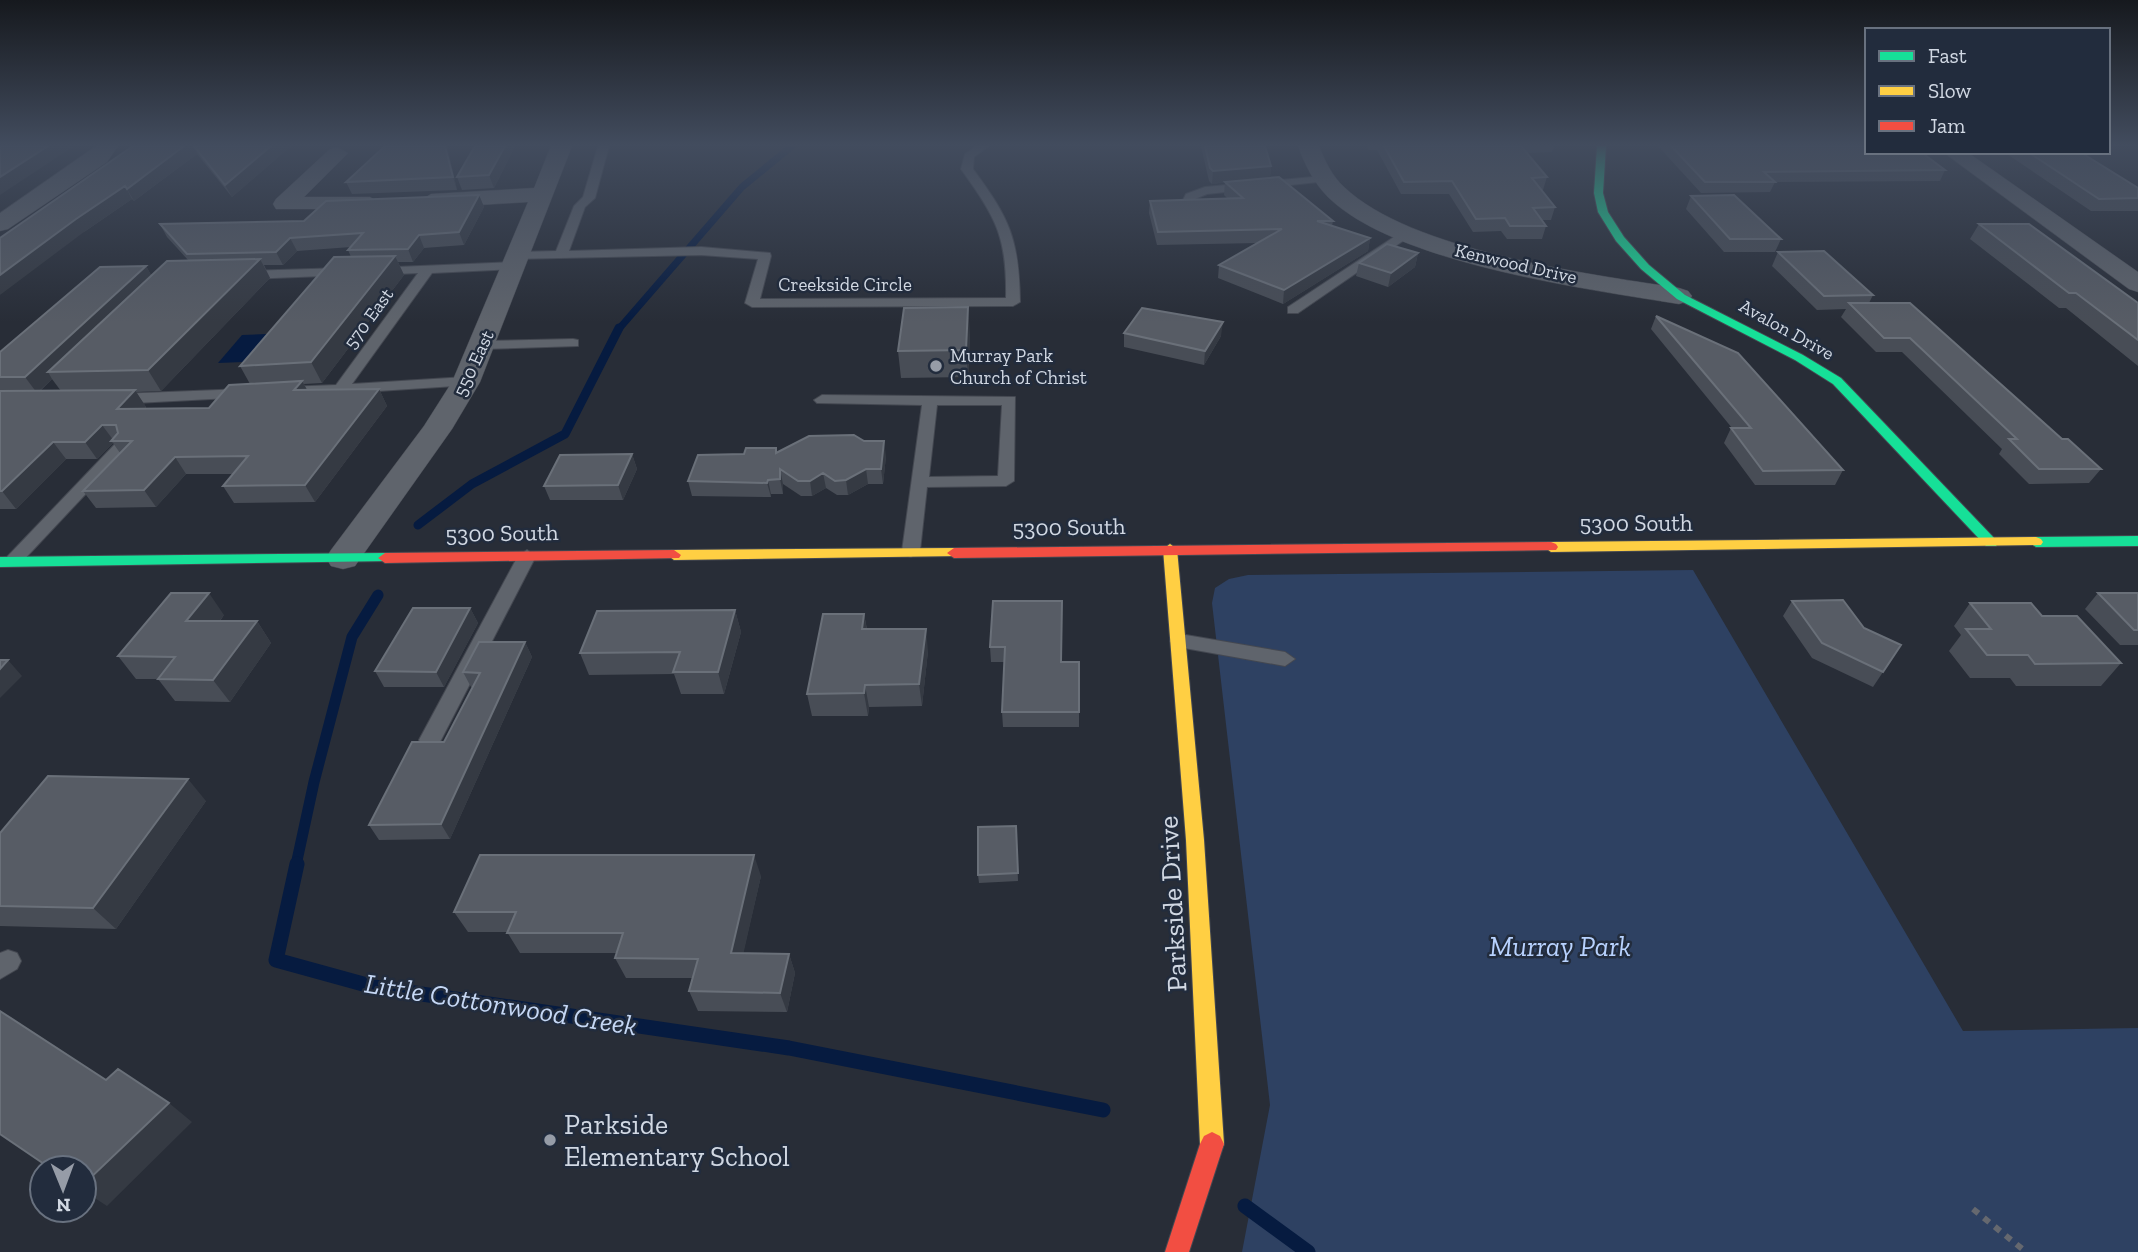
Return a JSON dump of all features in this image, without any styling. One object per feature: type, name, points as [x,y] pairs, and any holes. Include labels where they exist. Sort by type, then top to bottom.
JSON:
[{"type":"main road","name":"Avalon Drive","points":[[1600,204],[1605,218],[1624,246],[1679,296],[1796,354],[1837,381],[1864,406],[1991,543]]},
{"type":"main road","name":"5300 South","points":[[6,562],[2138,541]]},
{"type":"main road","name":"Parkside Drive","points":[[1170,549],[1195,840],[1212,1143],[1177,1252]]},
{"type":"street","points":[[4,219],[26,204]]},
{"type":"street","name":"550 East","points":[[343,558],[444,420],[466,382],[538,204]]},
{"type":"street","name":"Kenwood Drive","points":[[1352,204],[1407,234],[1486,257],[1679,296]]},
{"type":"street","points":[[2026,204],[2138,284]]},
{"type":"lane","points":[[561,255],[582,204]]},
{"type":"lane","name":"Creekside Circle","points":[[227,275],[426,270],[561,255],[701,251],[765,256],[752,303],[1013,302],[1010,239],[992,204]]},
{"type":"lane","points":[[1293,310],[1407,234]]},
{"type":"lane","name":"570 East","points":[[341,389],[426,270]]},
{"type":"lane","points":[[482,345],[573,343]]},
{"type":"lane","points":[[98,399],[466,382]]},
{"type":"lane","points":[[822,400],[1010,400],[1006,481],[920,482]]},
{"type":"lane","points":[[911,551],[930,400]]},
{"type":"lane","points":[[6,562],[121,447]]},
{"type":"lane","points":[[430,740],[527,556]]},
{"type":"lane","points":[[1180,641],[1285,659]]},
{"type":"path","points":[[1973,1209],[2026,1252]]},
{"type":"green space","name":"Murray Park","points":[[1693,570],[1963,1031],[2138,1028],[2138,1252],[1242,1252],[1270,1105],[1212,603],[1215,588],[1229,579],[1248,575]]},
{"type":"shaded area","points":[[267,334],[243,362],[218,363],[242,335]]},
{"type":"building","points":[[49,204],[98,204],[0,275],[0,238]]},
{"type":"building","points":[[322,204],[474,204],[459,232],[419,235],[408,249],[348,250],[363,233],[290,238],[276,252],[187,254],[160,224],[304,221]]},
{"type":"building","points":[[1151,204],[1313,204],[1333,221],[1317,221],[1370,238],[1284,290],[1219,265],[1282,229],[1158,232]]},
{"type":"building","points":[[1467,204],[1553,204],[1555,207],[1533,208],[1546,226],[1510,226],[1505,218],[1476,219]]},
{"type":"building","points":[[1699,204],[1744,204],[1781,239],[1730,239]]},
{"type":"building","points":[[1979,224],[2029,224],[2138,303],[2138,340],[2076,293],[2069,293]]},
{"type":"building","points":[[1387,244],[1418,253],[1391,273],[1359,263]]},
{"type":"building","points":[[1824,251],[1873,295],[1824,296],[1778,252]]},
{"type":"building","points":[[395,256],[311,362],[240,366],[334,257]]},
{"type":"building","points":[[260,259],[148,370],[48,372],[167,261]]},
{"type":"building","points":[[146,266],[25,377],[0,377],[0,352],[100,267]]},
{"type":"building","points":[[1849,303],[1910,303],[2062,439],[2068,439],[2101,469],[2039,469],[2009,439],[2017,439],[1910,338],[1884,338]]},
{"type":"building","points":[[968,307],[966,350],[898,351],[904,308]]},
{"type":"building","points":[[1142,308],[1223,322],[1205,351],[1124,333]]},
{"type":"building","points":[[1656,316],[1738,353],[1843,470],[1763,471],[1731,428],[1751,428]]},
{"type":"building","points":[[302,381],[294,390],[379,389],[305,485],[223,486],[248,456],[175,457],[144,490],[83,491],[132,441],[111,441],[118,433],[116,425],[102,425],[85,442],[53,442],[0,491],[0,391],[135,390],[117,409],[209,408],[229,385]]},
{"type":"building","points":[[854,435],[864,441],[884,441],[881,469],[866,469],[846,480],[835,481],[823,473],[810,481],[798,481],[780,469],[780,479],[768,480],[767,483],[688,481],[698,455],[744,454],[746,448],[776,448],[776,453],[809,436]]},
{"type":"building","points":[[632,454],[618,485],[544,486],[560,455]]},
{"type":"building","points":[[171,593],[209,593],[186,621],[257,621],[213,680],[158,679],[175,657],[118,656]]},
{"type":"building","points":[[2098,593],[2138,593],[2138,630],[2134,630]]},
{"type":"building","points":[[1843,600],[1864,628],[1901,645],[1883,672],[1822,643],[1792,601]]},
{"type":"building","points":[[993,601],[1062,601],[1061,662],[1079,662],[1079,712],[1002,712],[1005,647],[990,647]]},
{"type":"building","points":[[1970,603],[2031,603],[2042,616],[2077,616],[2121,663],[2035,664],[2028,655],[1987,655],[1966,629],[1991,629]]},
{"type":"building","points":[[413,608],[470,608],[436,672],[375,671]]},
{"type":"building","points":[[735,610],[718,672],[673,672],[680,652],[580,653],[597,611]]},
{"type":"building","points":[[823,614],[864,614],[862,629],[926,629],[919,684],[865,685],[864,693],[807,694]]},
{"type":"building","points":[[479,642],[525,642],[441,824],[369,825],[412,742],[444,742],[480,673],[463,672]]},
{"type":"building","points":[[0,660],[8,660],[0,669]]},
{"type":"building","points":[[48,776],[188,779],[93,908],[0,906],[0,833]]},
{"type":"building","points":[[1016,826],[1018,873],[978,875],[978,827]]},
{"type":"building","points":[[480,855],[754,855],[731,953],[789,954],[780,993],[689,991],[698,959],[615,958],[623,933],[507,933],[516,912],[454,912]]},
{"type":"building","points":[[0,1011],[106,1080],[118,1069],[169,1103],[98,1171],[98,1154],[29,1154],[0,1134]]},
{"type":"waterway","name":"Little Cottonwood Creek","points":[[618,330],[727,204]]},
{"type":"waterway","name":"Little Cottonwood Creek","points":[[418,525],[472,484],[565,434],[619,328]]},
{"type":"waterway","name":"Little Cottonwood Creek","points":[[296,865],[314,782],[352,637],[378,595]]},
{"type":"waterway","name":"Little Cottonwood Creek","points":[[297,864],[276,960],[374,987],[789,1048],[1103,1110]]},
{"type":"waterway","name":"Little Cottonwood Creek","points":[[1245,1206],[1308,1252]]},
{"type":"traffic: fast","points":[[1600,204],[1620,239],[1645,267],[1670,289],[1837,381],[1991,543]]},
{"type":"traffic: fast","points":[[2036,542],[2138,541]]},
{"type":"traffic: fast","points":[[0,562],[385,558]]},
{"type":"traffic: slow","points":[[1551,547],[2036,542]]},
{"type":"traffic: slow","points":[[1170,549],[1195,840],[1212,1144]]},
{"type":"traffic: slow","points":[[674,555],[954,553]]},
{"type":"traffic: jam","points":[[954,553],[1551,547]]},
{"type":"traffic: jam","points":[[385,558],[674,555]]},
{"type":"traffic: jam","points":[[1177,1252],[1212,1144]]},
{"type":"place","name":"Murray Park Church of Christ","points":[[936,366]]},
{"type":"place","name":"Parkside Elementary School","points":[[550,1140]]}]
